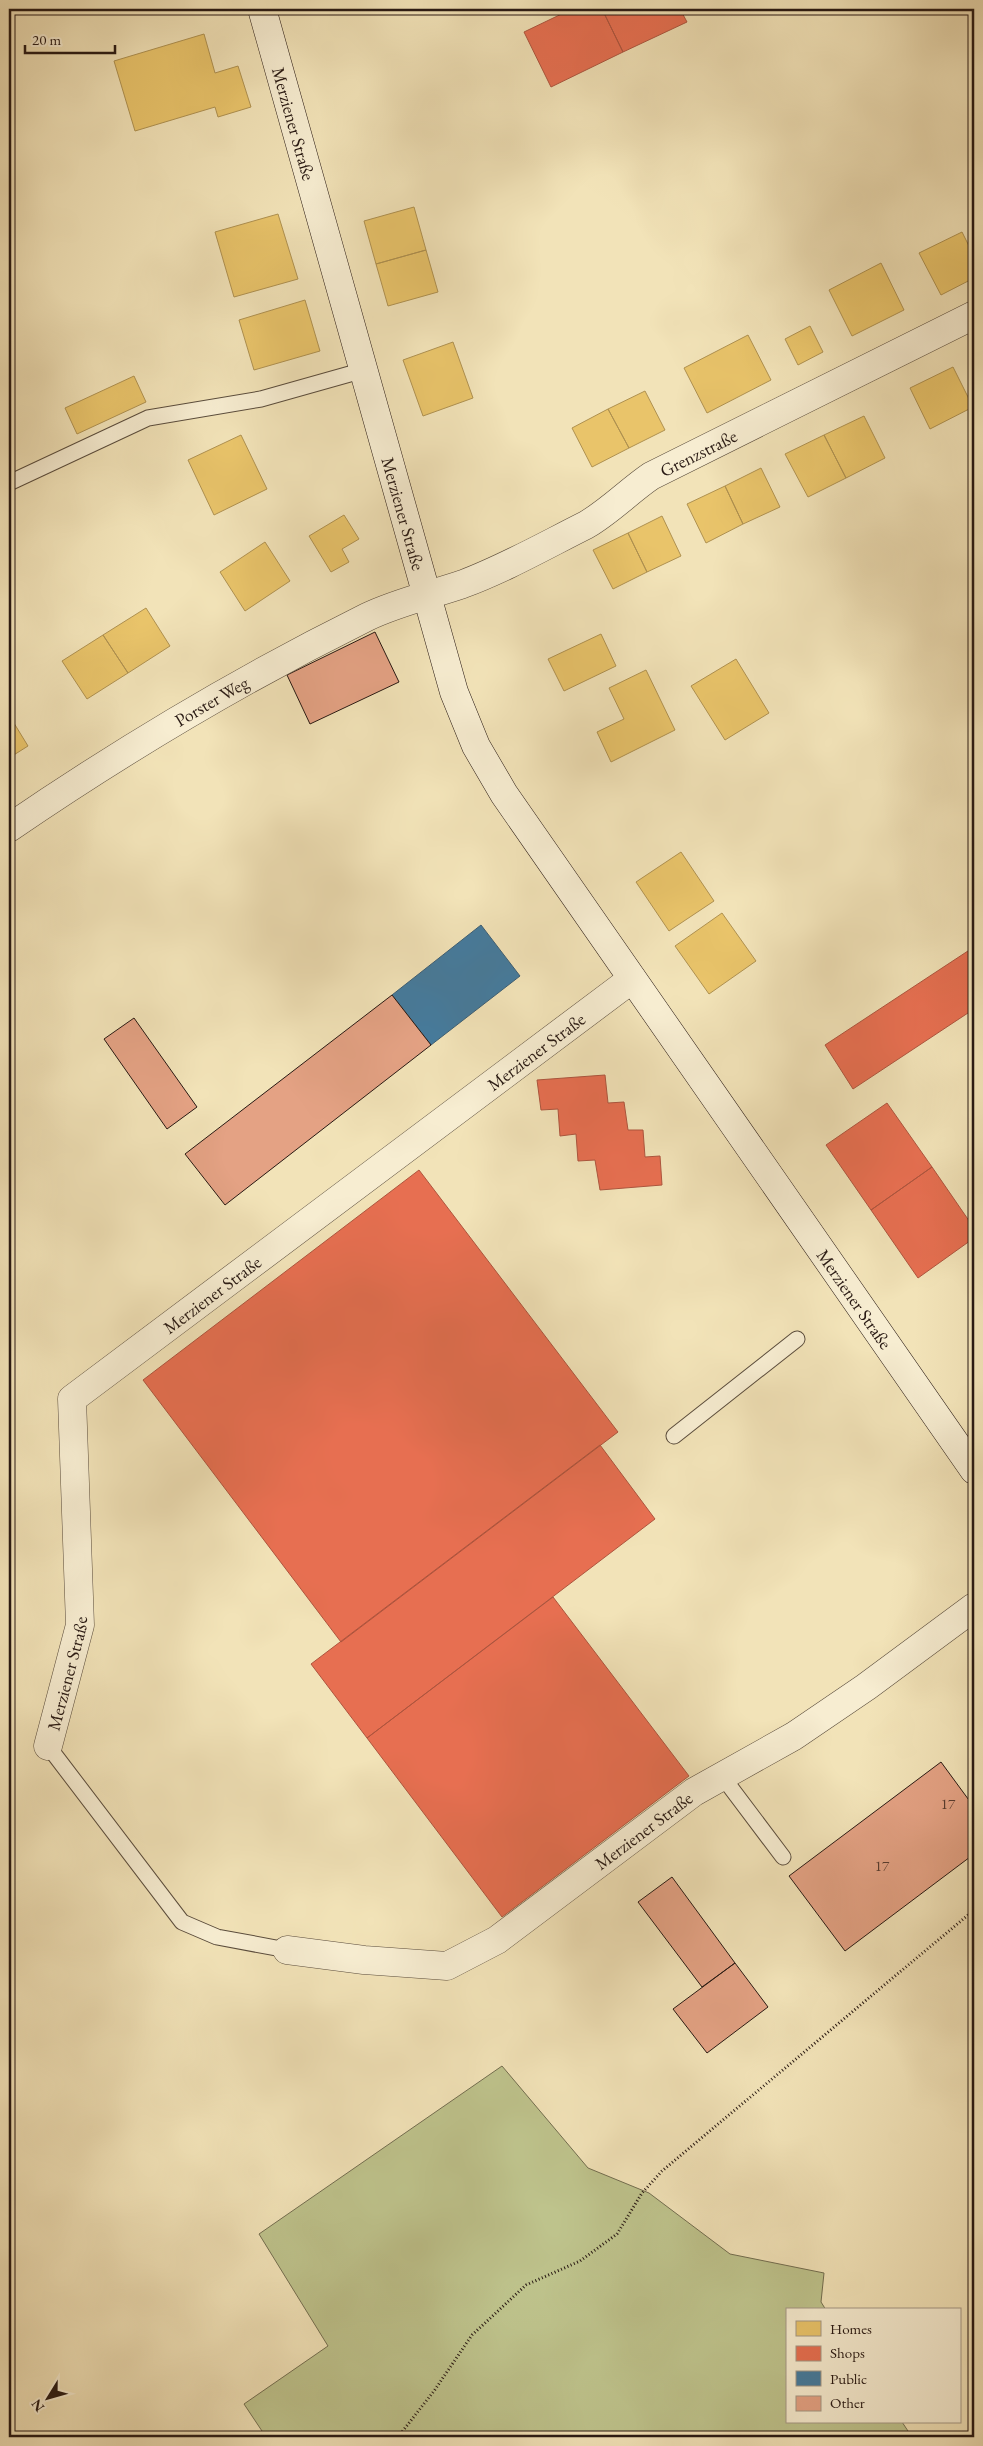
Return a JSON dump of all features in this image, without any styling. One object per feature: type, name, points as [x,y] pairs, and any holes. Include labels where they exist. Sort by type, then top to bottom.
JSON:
[{"type":"street","name":"Merziener Straße","points":[[262,9],[454,692],[476,746],[504,794],[974,1470]]},
{"type":"street","name":"Grenzstraße","points":[[426,594],[464,583],[490,572],[586,525],[604,515],[632,489],[652,476],[974,315]]},
{"type":"street","name":"Porster Weg","points":[[9,828],[91,772],[158,730],[368,617],[426,594]]},
{"type":"street","name":"Merziener Straße","points":[[48,1746],[80,1625],[72,1400],[632,979]]},
{"type":"street","name":"Merziener Straße","points":[[287,1950],[364,1960],[447,1966],[497,1940],[694,1792],[794,1736],[866,1687],[974,1607]]},
{"type":"lane","points":[[9,484],[148,418],[261,399],[364,370]]},
{"type":"lane","points":[[674,1436],[797,1339]]},
{"type":"lane","points":[[48,1746],[182,1922],[217,1937],[287,1950]]},
{"type":"lane","points":[[722,1776],[783,1857]]},
{"type":"path","points":[[398,2437],[434,2392],[472,2335],[526,2285],[580,2261],[617,2234],[642,2193],[662,2171],[974,1910]]},
{"type":"green space","points":[[502,2066],[588,2168],[649,2193],[730,2254],[824,2273],[821,2302],[825,2308],[786,2308],[786,2424],[903,2424],[912,2437],[266,2437],[244,2404],[328,2346],[259,2234]]},
{"type":"building: Homes","points":[[204,34],[215,73],[238,66],[251,107],[218,117],[215,107],[135,131],[114,61]]},
{"type":"building: Homes","points":[[414,207],[426,250],[376,264],[364,221]]},
{"type":"building: Homes","points":[[278,214],[298,279],[234,297],[215,232]]},
{"type":"building: Homes","points":[[962,232],[974,256],[974,278],[941,295],[919,253]]},
{"type":"building: Homes","points":[[426,250],[438,292],[388,306],[376,264]]},
{"type":"building: Homes","points":[[881,263],[904,310],[852,336],[829,290]]},
{"type":"building: Homes","points":[[305,300],[320,351],[254,370],[239,320]]},
{"type":"building: Homes","points":[[810,326],[823,352],[798,365],[785,339]]},
{"type":"building: Homes","points":[[748,335],[771,380],[707,413],[684,368]]},
{"type":"building: Homes","points":[[453,342],[473,398],[423,416],[403,360]]},
{"type":"building: Homes","points":[[953,367],[973,407],[930,429],[910,388]]},
{"type":"building: Homes","points":[[134,376],[146,402],[77,434],[65,408]]},
{"type":"building: Homes","points":[[645,391],[665,430],[629,448],[608,409]]},
{"type":"building: Homes","points":[[608,409],[629,448],[592,467],[572,428]]},
{"type":"building: Homes","points":[[864,416],[885,458],[846,478],[824,435]]},
{"type":"building: Homes","points":[[241,435],[267,489],[214,515],[188,460]]},
{"type":"building: Homes","points":[[824,435],[846,478],[808,497],[785,454]]},
{"type":"building: Homes","points":[[761,468],[780,507],[743,524],[725,486]]},
{"type":"building: Homes","points":[[725,486],[743,524],[706,543],[687,504]]},
{"type":"building: Homes","points":[[344,515],[359,539],[342,549],[349,562],[331,572],[309,536]]},
{"type":"building: Homes","points":[[662,516],[681,556],[647,572],[628,533]]},
{"type":"building: Homes","points":[[628,533],[647,572],[613,589],[593,550]]},
{"type":"building: Homes","points":[[265,542],[290,581],[245,611],[220,572]]},
{"type":"building: Homes","points":[[146,608],[170,646],[128,673],[103,635]]},
{"type":"building: Homes","points":[[601,634],[616,666],[564,691],[548,659]]},
{"type":"building: Homes","points":[[103,635],[128,673],[87,699],[62,661]]},
{"type":"building: Homes","points":[[736,659],[769,713],[725,740],[691,686]]},
{"type":"building: Homes","points":[[646,670],[675,730],[611,762],[597,732],[624,719],[609,688]]},
{"type":"building: Homes","points":[[9,715],[28,746],[9,758]]},
{"type":"building: Homes","points":[[681,852],[714,901],[669,931],[636,882]]},
{"type":"building: Homes","points":[[722,913],[756,961],[709,994],[675,946]]},
{"type":"building: Shops","points":[[572,9],[602,9],[623,52],[551,87],[524,32]]},
{"type":"building: Shops","points":[[602,9],[680,9],[687,22],[623,52]]},
{"type":"building: Shops","points":[[974,947],[974,1009],[853,1089],[825,1045]]},
{"type":"building: Shops","points":[[605,1075],[608,1103],[624,1102],[628,1130],[643,1130],[645,1157],[660,1156],[662,1185],[600,1190],[595,1160],[578,1161],[576,1134],[560,1136],[558,1109],[541,1110],[537,1080]]},
{"type":"building: Shops","points":[[887,1103],[932,1167],[871,1210],[826,1145]]},
{"type":"building: Shops","points":[[932,1167],[974,1228],[974,1238],[918,1278],[871,1210]]},
{"type":"building: Shops","points":[[419,1170],[618,1432],[341,1642],[143,1380]]},
{"type":"building: Shops","points":[[600,1445],[655,1519],[367,1738],[311,1664]]},
{"type":"building: Shops","points":[[553,1597],[689,1776],[502,1917],[367,1738]]},
{"type":"building: Public","points":[[481,925],[520,976],[431,1045],[392,995]]},
{"type":"building: Other","points":[[375,632],[399,682],[310,724],[287,675]]},
{"type":"building: Other","points":[[392,995],[431,1045],[225,1205],[185,1154]]},
{"type":"building: Other","points":[[134,1018],[197,1107],[167,1129],[104,1039]]},
{"type":"building: Other","points":[[941,1762],[974,1807],[974,1854],[845,1951],[789,1876]]},
{"type":"building: Other","points":[[672,1877],[735,1963],[702,1987],[638,1902]]},
{"type":"building: Other","points":[[735,1963],[768,2007],[707,2053],[673,2009]]}]
